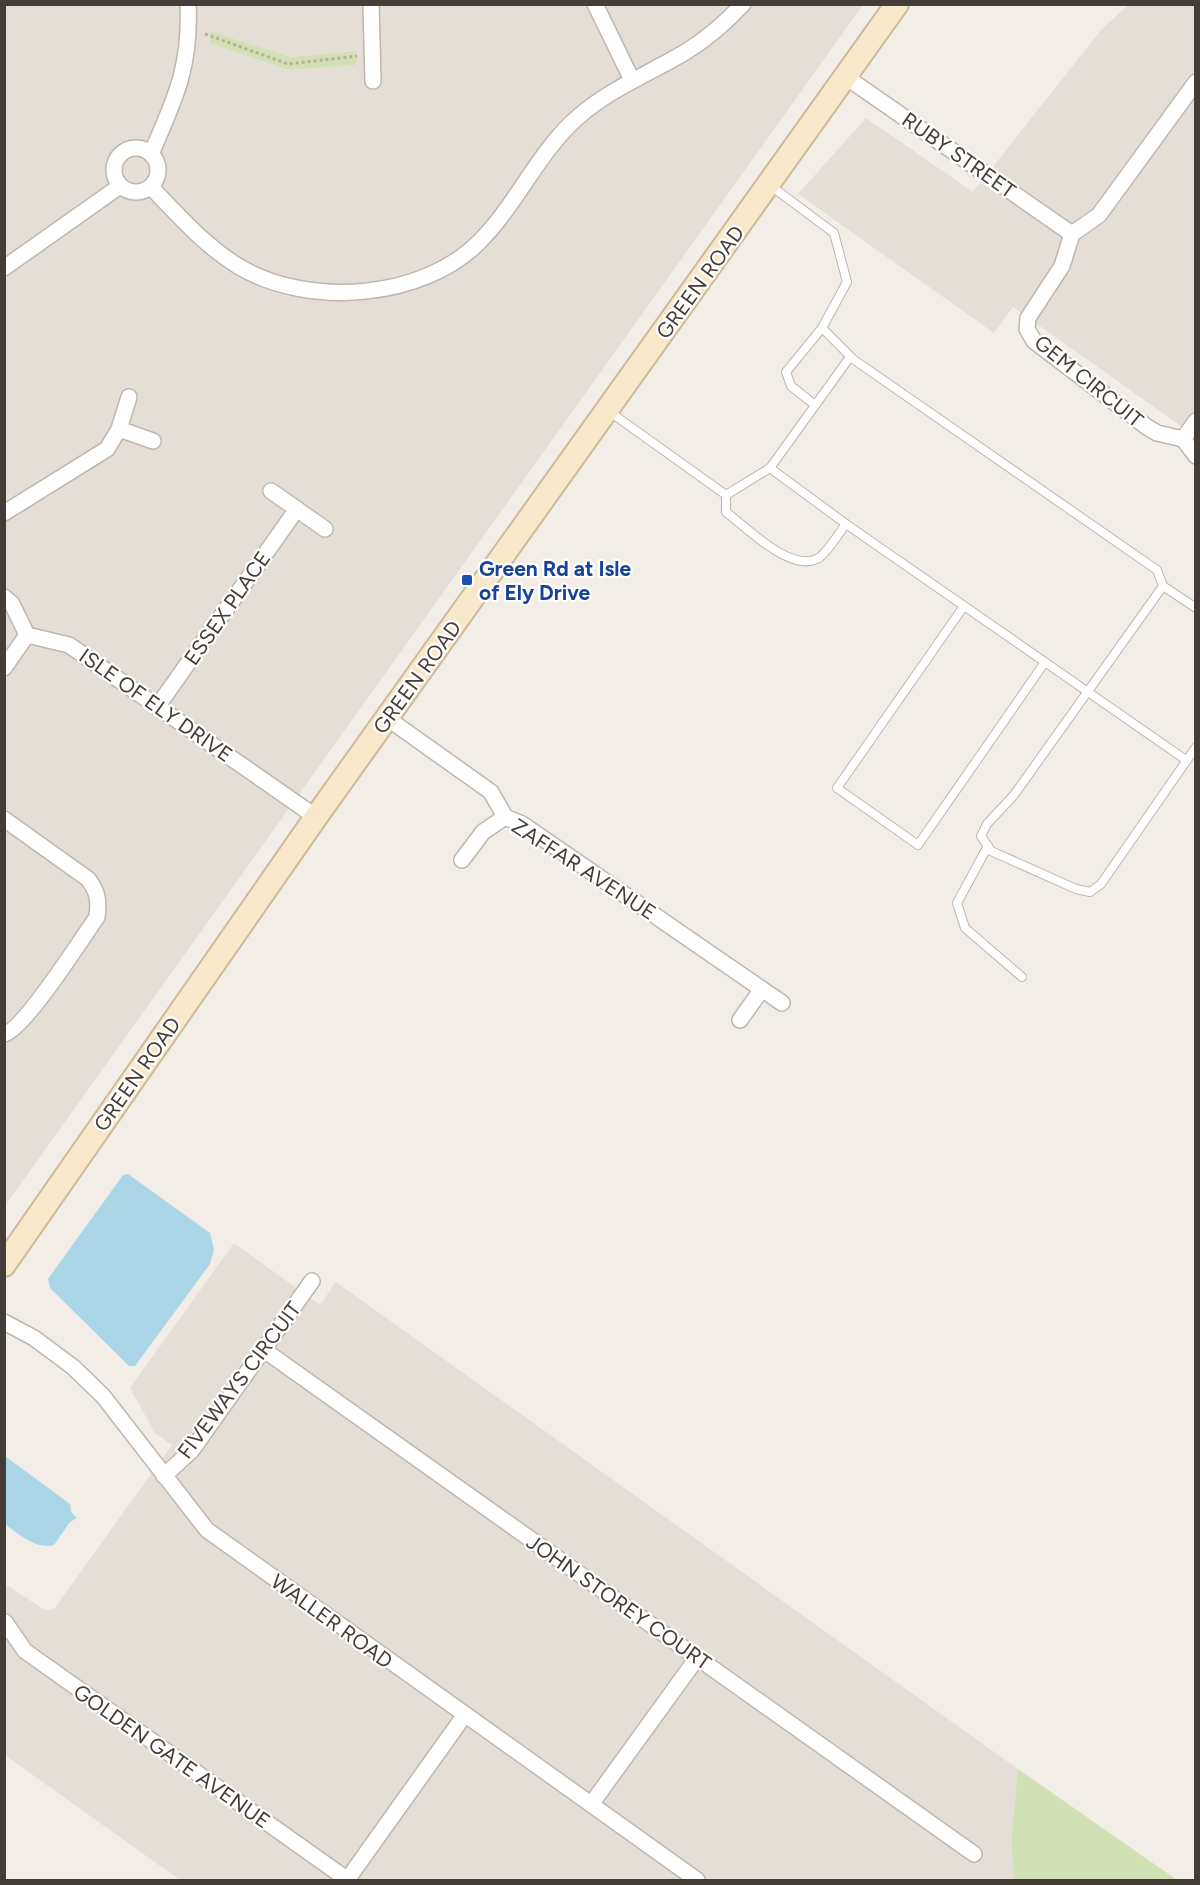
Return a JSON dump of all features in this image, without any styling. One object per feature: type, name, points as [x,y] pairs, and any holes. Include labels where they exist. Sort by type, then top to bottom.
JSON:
[{"type":"street","points":[[151,154],[180,89],[187,63],[188,4]]},
{"type":"street","points":[[371,4],[373,81]]},
{"type":"street","points":[[595,4],[632,80]]},
{"type":"street","points":[[151,187],[208,246],[240,268],[276,282],[313,291],[353,293],[386,289],[419,279],[451,265],[480,241],[555,141],[578,117],[632,80],[688,51],[721,27],[742,4]]},
{"type":"street","name":"GREEN ROAD","points":[[4,1266],[316,817],[897,4]]},
{"type":"street","name":"RUBY STREET","points":[[846,77],[1072,234]]},
{"type":"street","points":[[1072,234],[1099,215],[1196,82]]},
{"type":"street","points":[[135,148],[151,154],[158,170],[151,187],[135,193],[120,186],[114,171],[120,155],[135,148]]},
{"type":"street","points":[[4,268],[120,186]]},
{"type":"street","name":"GEM CIRCUIT","points":[[1072,234],[1062,266],[1028,318],[1027,329],[1034,341],[1148,427],[1157,433],[1183,439]]},
{"type":"street","points":[[4,513],[106,449],[119,429],[129,397]]},
{"type":"street","points":[[1196,421],[1183,439],[1196,456]]},
{"type":"street","points":[[119,429],[153,441]]},
{"type":"street","points":[[272,491],[325,529]]},
{"type":"street","name":"ESSEX PLACE","points":[[156,707],[297,509]]},
{"type":"street","points":[[4,597],[12,604],[27,635],[4,668]]},
{"type":"street","name":"ISLE OF ELY DRIVE","points":[[27,635],[69,645],[316,817]]},
{"type":"street","name":"ZAFFAR AVENUE","points":[[387,718],[491,792],[505,817],[522,824],[782,1003]]},
{"type":"street","points":[[462,860],[483,832],[505,817]]},
{"type":"street","points":[[4,819],[88,879],[97,890],[98,902],[97,916],[91,926],[26,1016],[11,1033],[4,1034]]},
{"type":"street","points":[[740,1020],[762,989]]},
{"type":"street","name":"FIVEWAYS CIRCUIT","points":[[164,1476],[192,1450],[312,1281]]},
{"type":"street","name":"WALLER ROAD","points":[[4,1322],[34,1338],[73,1367],[103,1396],[207,1530],[464,1716],[592,1803],[697,1881]]},
{"type":"street","name":"JOHN STOREY COURT","points":[[264,1350],[974,1854]]},
{"type":"street","name":"GOLDEN GATE AVENUE","points":[[5,1622],[25,1651],[347,1880]]},
{"type":"street","points":[[592,1803],[697,1658]]},
{"type":"street","points":[[347,1880],[464,1716]]},
{"type":"lane","points":[[769,185],[834,233],[847,282],[822,328],[786,372],[791,386],[815,405]]},
{"type":"lane","points":[[822,328],[852,358],[1157,570],[1163,586],[1196,608]]},
{"type":"lane","points":[[726,495],[770,468],[850,357],[852,358]]},
{"type":"lane","points":[[608,411],[726,495]]},
{"type":"lane","points":[[770,468],[846,524],[1186,760]]},
{"type":"lane","points":[[726,495],[726,512],[787,559],[810,562],[822,556],[846,524]]},
{"type":"lane","points":[[1163,586],[1014,795],[987,824],[981,836],[992,851],[1076,889],[1090,892],[1101,884],[1196,747]]},
{"type":"lane","points":[[964,606],[837,788],[918,845],[1045,662]]},
{"type":"lane","points":[[988,846],[957,903],[965,928],[1022,977]]},
{"type":"path","points":[[205,34],[288,64],[373,54]]},
{"type":"shaded area","points":[[5,5],[863,5],[5,1206]],"holes":[[[210,31],[291,57],[355,51],[356,64],[289,70]]]},
{"type":"shaded area","points":[[1128,5],[1195,5],[1195,436],[1013,307],[994,333],[798,194],[866,118],[973,192],[1101,30]]},
{"type":"shaded area","points":[[234,1243],[320,1305],[336,1282],[1018,1769],[1011,1840],[1014,1880],[180,1880],[5,1755],[5,1584],[40,1607],[46,1610],[54,1609],[172,1445],[155,1433],[130,1388]]},
{"type":"green space","points":[[210,31],[291,57],[356,51],[356,65],[289,70],[210,43]]},
{"type":"green space","points":[[1018,1769],[1177,1880],[1014,1880],[1011,1840]]},
{"type":"water","points":[[128,1174],[210,1233],[214,1250],[210,1264],[135,1366],[129,1366],[50,1288],[48,1279],[123,1175]]},
{"type":"water","points":[[5,1456],[70,1504],[71,1512],[77,1518],[70,1522],[54,1545],[34,1543],[5,1524]]},
{"type":"place","name":"Green Rd at Isle of Ely Drive","points":[[467,580]]}]
